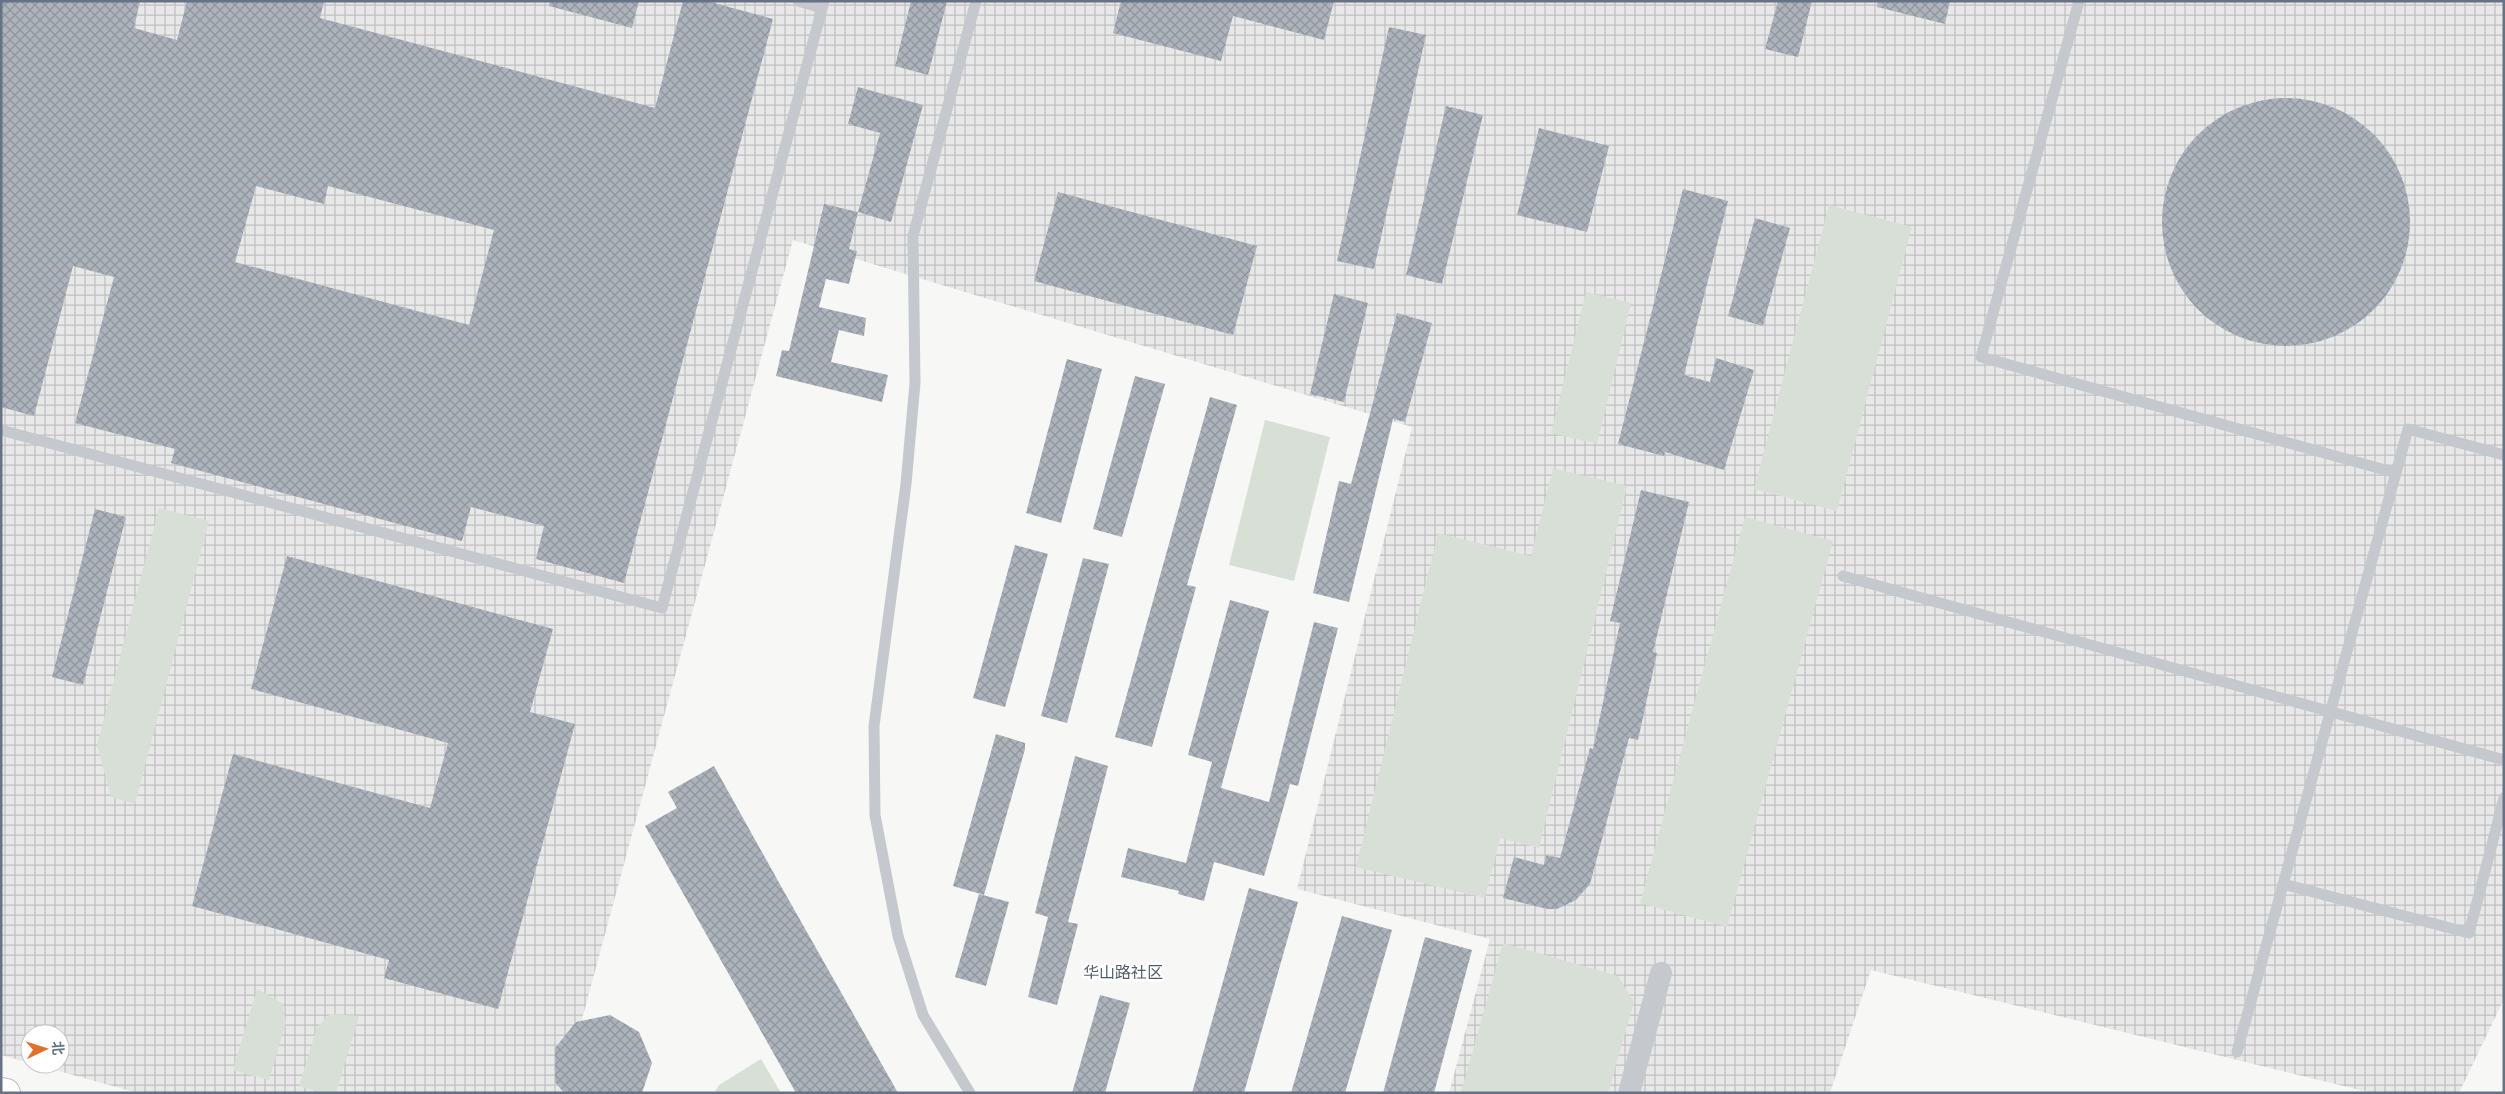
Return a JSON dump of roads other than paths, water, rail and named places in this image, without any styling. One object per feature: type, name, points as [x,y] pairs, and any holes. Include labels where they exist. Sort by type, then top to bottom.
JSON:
[{"type":"main road","points":[[1,1092],[6,1093]]},
{"type":"street","points":[[1628,1093],[1660,973]]},
{"type":"lane","points":[[1,430],[662,608],[823,5],[798,1]]},
{"type":"lane","points":[[970,1093],[923,1015],[898,936],[875,815],[874,726],[906,484],[915,383],[913,236],[976,1]]},
{"type":"lane","points":[[2079,1],[1981,358],[2396,473]]},
{"type":"lane","points":[[2237,1052],[2408,429],[2504,455]]},
{"type":"lane","points":[[1843,576],[2504,760]]},
{"type":"lane","points":[[2283,884],[2469,933],[2504,798]]},
{"type":"district","name":"华山路社区","points":[[1123,972]]}]
